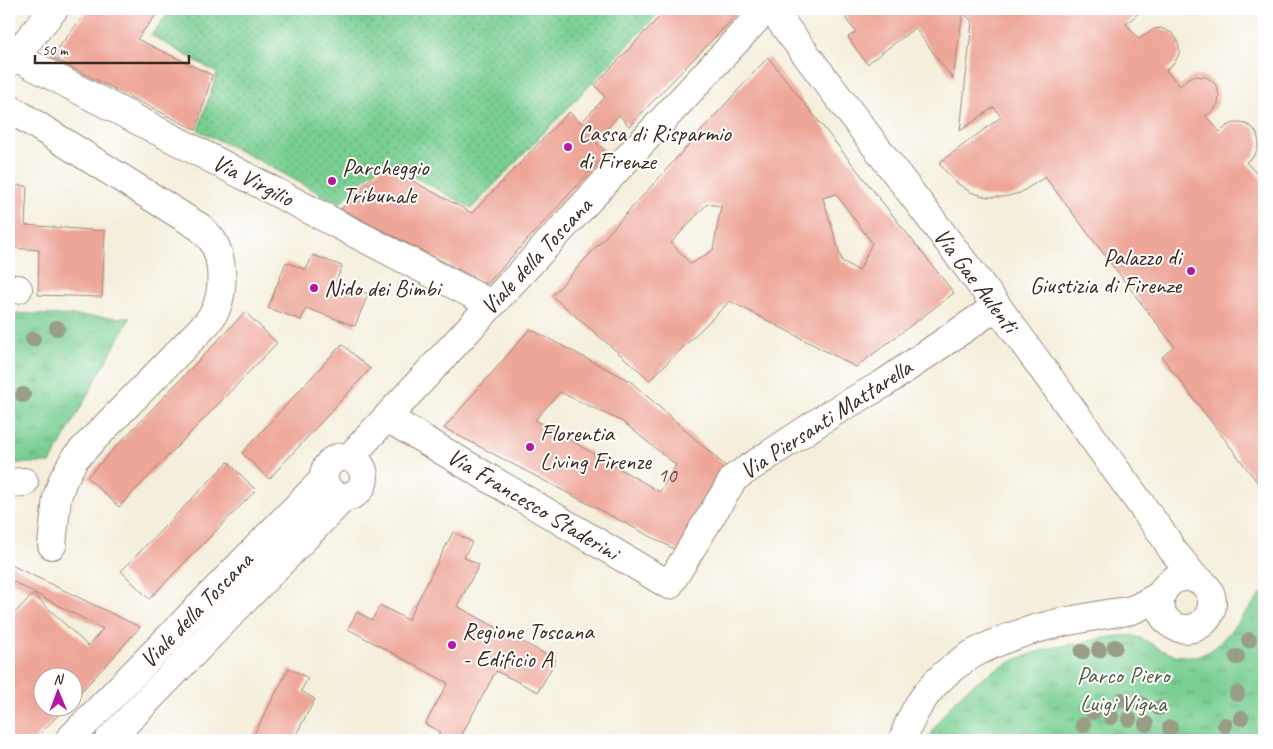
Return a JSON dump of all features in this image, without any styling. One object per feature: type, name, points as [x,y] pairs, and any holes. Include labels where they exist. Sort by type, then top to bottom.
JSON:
[{"type":"street","points":[[12,59],[54,9]]},
{"type":"street","name":"Viale della Toscana","points":[[355,460],[491,304],[770,12]]},
{"type":"street","name":"Viale della Toscana","points":[[355,460],[396,423],[770,12]]},
{"type":"street","name":"Via Gae Aulenti","points":[[770,12],[997,306],[1166,539],[1171,548],[1176,585]]},
{"type":"street","name":"Via Virgilio","points":[[12,59],[491,304]]},
{"type":"street","points":[[9,108],[201,228],[212,240],[221,273],[221,288],[217,306],[208,323],[75,458],[63,480],[57,497],[52,545]]},
{"type":"street","name":"Via Piersanti Mattarella","points":[[669,585],[734,478],[832,413],[883,384],[997,306]]},
{"type":"street","name":"Via Francesco Staderini","points":[[396,423],[669,585]]},
{"type":"street","name":"Viale della Toscana","points":[[68,740],[324,479],[326,466],[331,461],[343,456],[355,460],[363,469],[364,476],[364,482],[357,493],[344,497],[109,740]]},
{"type":"street","points":[[324,479],[328,490],[344,497]]},
{"type":"street","points":[[902,740],[915,712],[941,676],[957,664],[992,644],[1037,628],[1087,617],[1133,610],[1176,585],[1203,582],[1212,597],[1213,605],[1206,621],[1187,630],[1173,626],[1163,616],[1160,602],[1176,585]]},
{"type":"street","points":[[1133,610],[1168,622]]},
{"type":"green space","points":[[172,9],[649,9],[657,15],[472,208],[384,161],[339,204],[198,130],[217,73],[151,35]]},
{"type":"green space","points":[[9,313],[130,318],[50,463],[9,463]]},
{"type":"green space","name":"Parco Piero Luigi Vigna","points":[[1264,591],[1264,740],[928,740],[945,712],[969,688],[993,671],[1019,658],[1051,648],[1121,636],[1141,638],[1171,654],[1197,656],[1212,650]]},
{"type":"building","points":[[89,9],[161,9],[137,39],[212,75],[196,130],[51,57]]},
{"type":"building","name":"Cassa di Risparmio di Firenze","points":[[655,9],[742,9],[629,126],[619,115],[595,141],[607,153],[487,284],[341,209],[383,165],[472,213],[569,112],[581,123],[605,97],[595,85],[662,14]]},
{"type":"building","name":"Palazzo di Giustizia di Firenze","points":[[848,9],[1143,9],[1126,24],[1139,39],[1154,29],[1161,28],[1172,33],[1177,39],[1179,54],[1175,62],[1166,70],[1180,86],[1193,76],[1206,77],[1212,81],[1217,87],[1219,95],[1218,104],[1206,116],[1220,132],[1234,123],[1246,124],[1253,128],[1259,143],[1254,156],[1246,162],[1264,182],[1264,491],[1162,357],[1174,346],[1045,177],[1020,193],[1003,197],[987,197],[970,192],[953,180],[939,163],[1001,117],[994,107],[960,131],[972,22],[963,11],[953,79],[915,28],[867,64],[848,37],[856,32],[846,19]]},
{"type":"building","points":[[768,57],[954,293],[856,367],[730,301],[650,380],[552,296]],"holes":[[[836,194],[872,243],[859,271],[842,261],[823,198]],[[707,204],[721,206],[713,250],[691,264],[671,243]]]},
{"type":"building","points":[[9,185],[27,186],[25,225],[105,231],[102,297],[38,295],[39,250],[9,248]]},
{"type":"building","name":"Nido dei Bimbi","points":[[313,255],[342,266],[336,282],[368,294],[355,326],[306,308],[301,320],[268,308],[286,262],[306,270]]},
{"type":"building","points":[[245,312],[277,343],[119,507],[87,477]]},
{"type":"building","name":"Florentia Living Firenze","points":[[530,329],[630,381],[729,469],[680,552],[444,428]],"holes":[[[560,392],[623,422],[676,465],[660,492],[535,420]]]},
{"type":"building","points":[[342,344],[370,369],[269,479],[242,453]]},
{"type":"building","points":[[228,462],[256,490],[149,599],[121,571]]},
{"type":"building","name":"Regione Toscana - Edificio A","points":[[453,532],[472,542],[464,557],[479,565],[457,606],[556,660],[538,692],[496,671],[459,740],[435,740],[440,732],[425,724],[448,683],[348,629],[357,612],[372,620],[380,605],[408,620]]},
{"type":"building","points":[[9,564],[140,627],[82,690],[82,666],[32,666],[32,716],[57,716],[34,740],[9,740],[9,619],[33,594],[88,646],[103,629],[12,581],[9,584]]},
{"type":"building","points":[[289,668],[308,678],[301,691],[315,699],[293,740],[251,740]]},
{"type":"place","name":"Cassa di Risparmio di Firenze","points":[[568,147]]},
{"type":"place","name":"Parcheggio Tribunale","points":[[332,181]]},
{"type":"place","name":"Palazzo di Giustizia di Firenze","points":[[1191,271]]},
{"type":"place","name":"Nido dei Bimbi","points":[[314,288]]},
{"type":"place","name":"Florentia Living Firenze","points":[[530,447]]},
{"type":"place","name":"Regione Toscana - Edificio A","points":[[452,645]]}]
